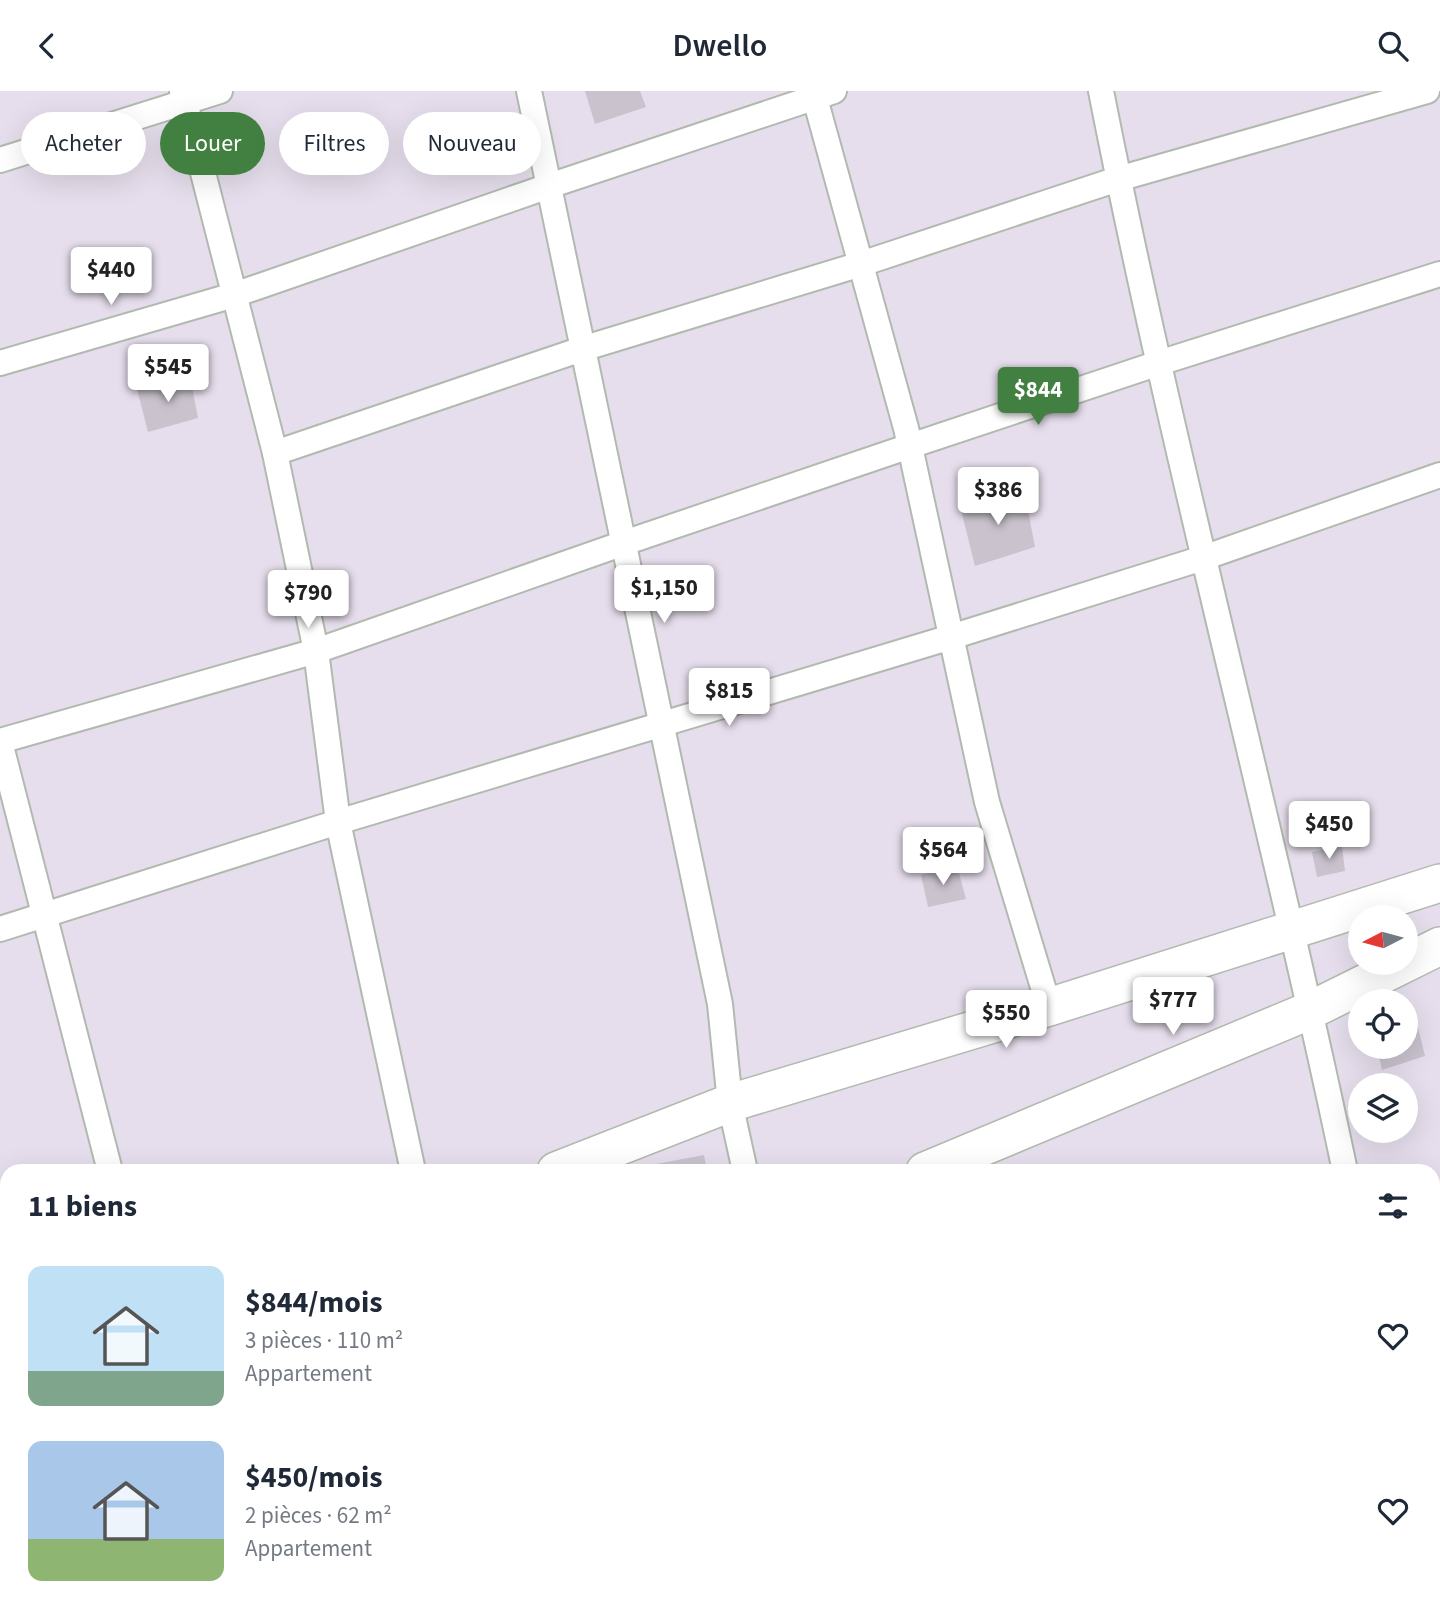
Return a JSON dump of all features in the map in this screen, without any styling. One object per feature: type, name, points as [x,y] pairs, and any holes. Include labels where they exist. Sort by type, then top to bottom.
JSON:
[{"type":"street","points":[[0,160],[183,96],[220,91]]},
{"type":"street","points":[[529,91],[585,348],[720,1004],[730,1103],[744,1164]]},
{"type":"street","points":[[1101,91],[1118,179],[1203,558],[1311,1010],[1344,1164]]},
{"type":"street","points":[[275,453],[585,348],[861,264],[1118,179],[1427,91]]},
{"type":"street","points":[[0,363],[234,295],[820,93],[861,264],[910,446],[987,802],[1049,1007]]},
{"type":"street","points":[[183,96],[275,453],[316,651],[338,822],[411,1164]]},
{"type":"street","points":[[108,1164],[0,742],[316,651],[910,446],[1440,274]]},
{"type":"street","points":[[0,929],[338,822],[1203,558],[1440,475]]},
{"type":"street","points":[[574,1164],[730,1103],[1049,1007],[1440,883]]},
{"type":"street","points":[[942,1164],[1311,1010],[1440,946]]},
{"type":"building","points":[[585,91],[640,91],[646,107],[595,124]]},
{"type":"building","points":[[190,376],[198,418],[148,432],[137,389]]},
{"type":"building","points":[[1024,489],[1035,547],[975,566],[960,506]]},
{"type":"building","points":[[1342,846],[1345,871],[1317,877],[1312,852]]},
{"type":"building","points":[[957,866],[966,899],[928,907],[921,875]]},
{"type":"building","points":[[1418,1027],[1425,1056],[1418,1058]]},
{"type":"building","points":[[1380,1059],[1416,1059],[1382,1070]]},
{"type":"building","points":[[704,1155],[706,1164],[656,1164]]}]
